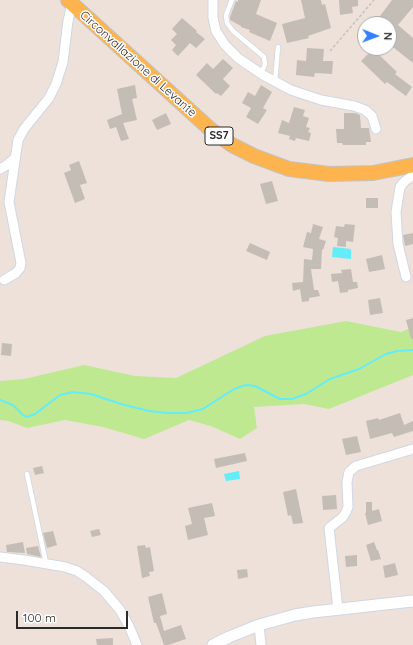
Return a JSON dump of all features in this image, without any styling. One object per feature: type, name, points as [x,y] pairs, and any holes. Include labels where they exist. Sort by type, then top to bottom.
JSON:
[{"type":"main road","name":"Circonvallazione di Levante","points":[[70,2],[210,129],[226,141],[254,156],[294,170],[335,174],[372,173],[413,165]]},
{"type":"street","points":[[214,0],[214,22],[219,36],[233,53],[259,72],[288,88],[313,98],[331,103],[354,106],[365,110],[372,116],[376,129]]},
{"type":"street","points":[[4,280],[16,273],[21,265],[9,202],[18,140],[22,131],[49,98],[56,84],[63,62],[70,2]]},
{"type":"street","points":[[0,169],[8,165],[15,158]]},
{"type":"street","points":[[406,277],[398,244],[396,212],[400,187],[413,175]]},
{"type":"street","points":[[338,609],[329,528],[342,518],[346,512],[348,505],[347,482],[349,472],[356,466],[413,449]]},
{"type":"street","points":[[0,557],[46,563],[77,571],[100,587],[122,614],[137,645]]},
{"type":"street","points":[[213,645],[259,625],[295,615],[413,601]]},
{"type":"street","points":[[259,625],[260,645]]},
{"type":"lane","points":[[232,0],[226,15],[227,23],[233,31],[264,57],[265,64],[263,69],[259,72]]},
{"type":"lane","points":[[275,82],[278,47]]},
{"type":"lane","points":[[27,474],[46,563]]},
{"type":"path","points":[[330,51],[374,0]]},
{"type":"green space","points":[[346,321],[401,332],[413,327],[413,375],[329,409],[304,404],[254,407],[257,428],[240,439],[211,426],[189,420],[144,439],[103,427],[65,420],[27,428],[8,421],[0,420],[0,381],[24,379],[84,365],[135,376],[176,378],[265,336]]},
{"type":"water","points":[[333,247],[351,249],[351,259],[332,257]]},
{"type":"water","points":[[239,471],[240,479],[226,481],[224,474]]},
{"type":"building","points":[[238,0],[261,0],[256,14],[277,23],[270,41],[249,32],[250,30],[241,27],[230,20],[236,1],[238,2]]},
{"type":"building","points":[[301,0],[321,0],[322,5],[325,4],[331,28],[308,36],[309,38],[287,43],[282,24],[305,18]]},
{"type":"building","points":[[339,0],[358,0],[358,6],[352,7],[353,13],[340,15]]},
{"type":"building","points":[[392,0],[413,0],[413,7],[398,25],[413,38],[413,63],[397,50],[397,16],[380,16]]},
{"type":"building","points":[[182,18],[205,39],[196,48],[190,43],[178,56],[172,50],[176,45],[171,40],[177,34],[172,29]]},
{"type":"building","points":[[307,48],[324,49],[323,61],[333,61],[332,74],[315,73],[314,77],[296,75],[297,60],[306,61]]},
{"type":"building","points":[[366,56],[380,56],[397,72],[395,74],[412,87],[406,96],[387,82],[385,84],[361,61]]},
{"type":"building","points":[[223,59],[233,68],[223,79],[230,86],[221,96],[217,93],[216,94],[196,75],[207,63],[213,69]]},
{"type":"building","points":[[135,85],[137,98],[132,99],[137,120],[123,123],[129,139],[121,141],[116,127],[110,129],[107,120],[122,114],[117,89]]},
{"type":"building","points":[[261,85],[272,92],[263,108],[267,110],[258,124],[246,117],[251,108],[242,103],[248,92],[255,96]]},
{"type":"building","points":[[294,107],[305,110],[303,116],[309,118],[306,127],[310,128],[308,132],[311,133],[309,141],[296,138],[295,141],[289,139],[290,136],[278,133],[282,120],[289,123]]},
{"type":"building","points":[[166,113],[171,124],[157,130],[152,120]]},
{"type":"building","points":[[344,113],[355,113],[360,115],[361,128],[369,128],[371,142],[366,142],[366,145],[343,145],[342,143],[337,143],[336,129],[344,129]]},
{"type":"building","points":[[79,161],[87,183],[80,185],[85,199],[75,203],[64,173],[71,170],[69,165]]},
{"type":"building","points":[[272,181],[278,201],[266,204],[260,184]]},
{"type":"building","points":[[366,198],[378,198],[378,208],[366,208]]},
{"type":"building","points":[[313,224],[323,227],[319,239],[326,241],[323,250],[322,249],[321,269],[311,269],[314,290],[318,290],[320,296],[309,298],[309,301],[302,302],[300,289],[293,291],[292,283],[303,282],[304,259],[312,260],[313,249],[303,247],[307,232],[311,233]]},
{"type":"building","points":[[345,224],[355,225],[353,242],[346,241],[346,247],[337,246],[338,238],[334,237],[336,226],[344,227]]},
{"type":"building","points":[[413,233],[413,244],[405,246],[403,235]]},
{"type":"building","points":[[250,243],[270,252],[267,260],[246,251]]},
{"type":"building","points":[[382,255],[385,269],[369,272],[366,259]]},
{"type":"building","points":[[351,269],[353,282],[357,282],[358,288],[340,293],[338,281],[332,282],[331,274],[342,273],[341,270]]},
{"type":"building","points":[[380,298],[383,313],[370,315],[368,300]]},
{"type":"building","points":[[413,318],[413,339],[411,339],[406,320]]},
{"type":"building","points":[[2,343],[12,344],[11,356],[1,355]]},
{"type":"building","points":[[400,413],[404,425],[413,421],[413,431],[394,437],[392,433],[370,439],[366,421],[378,418],[379,420]]},
{"type":"building","points":[[357,436],[361,452],[346,455],[342,439]]},
{"type":"building","points":[[245,453],[247,461],[216,468],[214,459]]},
{"type":"building","points":[[42,466],[44,473],[35,475],[33,468]]},
{"type":"building","points":[[296,489],[303,523],[293,524],[291,515],[288,516],[283,492]]},
{"type":"building","points":[[336,495],[337,509],[323,510],[322,496]]},
{"type":"building","points":[[366,502],[372,502],[372,511],[379,509],[382,521],[368,525],[365,513]]},
{"type":"building","points":[[212,503],[215,516],[204,518],[208,535],[188,540],[185,526],[192,524],[188,508]]},
{"type":"building","points":[[99,529],[101,535],[92,537],[90,531]]},
{"type":"building","points":[[53,531],[57,545],[47,548],[43,533]]},
{"type":"building","points":[[23,542],[25,553],[7,552],[6,545]]},
{"type":"building","points":[[374,542],[381,559],[371,561],[366,545]]},
{"type":"building","points":[[145,545],[146,548],[150,547],[154,571],[149,572],[150,576],[142,578],[137,546]]},
{"type":"building","points":[[38,546],[41,557],[27,554],[26,548]]},
{"type":"building","points":[[357,555],[357,566],[346,567],[345,556]]},
{"type":"building","points":[[395,563],[398,575],[385,578],[383,566]]},
{"type":"building","points":[[247,569],[248,577],[238,579],[237,570]]},
{"type":"building","points":[[162,593],[167,614],[160,616],[164,631],[181,625],[186,639],[168,645],[164,645],[156,623],[154,623],[148,597]]},
{"type":"building","points":[[113,638],[113,645],[97,645],[96,639]]},
{"type":"waterway","points":[[0,400],[13,405],[27,417],[35,414],[60,395],[73,392],[91,394],[149,411],[187,413],[203,409],[234,389],[246,385],[255,386],[280,399],[292,399],[306,394],[330,379],[359,369],[386,354],[397,351],[413,350]]}]
